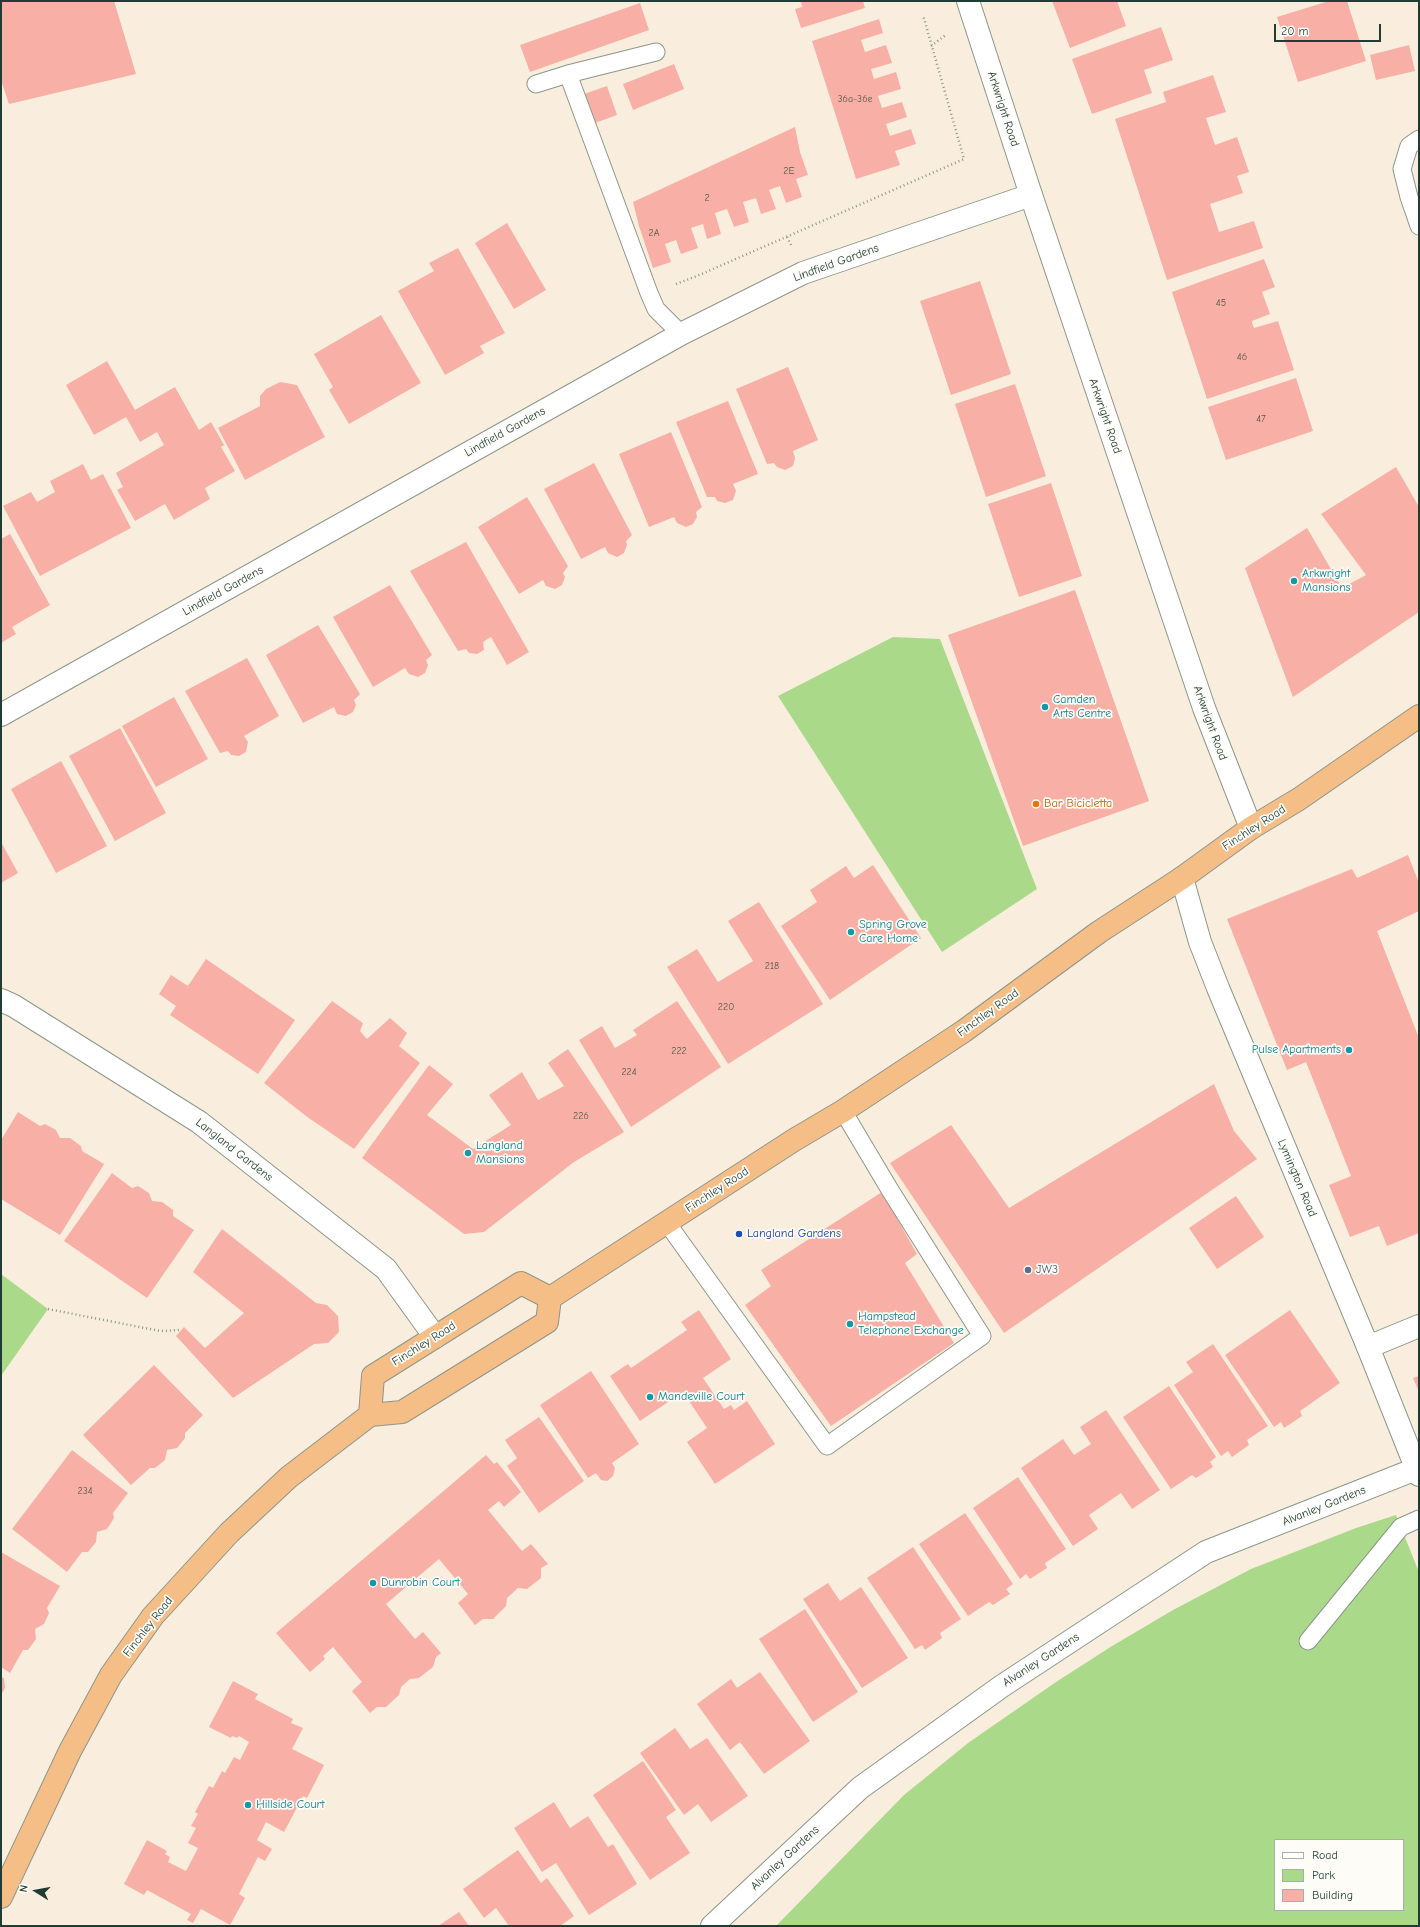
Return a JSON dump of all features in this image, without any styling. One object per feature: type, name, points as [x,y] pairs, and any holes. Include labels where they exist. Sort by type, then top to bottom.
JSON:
[{"type":"highway","name":"Finchley Road","points":[[1,1897],[70,1751],[111,1675],[153,1616],[229,1533],[290,1477],[370,1415],[373,1376],[521,1283],[550,1298],[794,1140],[843,1111],[964,1031],[1099,932],[1182,878],[1251,828],[1299,799],[1419,716]]},
{"type":"highway","points":[[370,1415],[402,1412],[547,1322],[550,1298]]},
{"type":"street","name":"Arkwright Road","points":[[968,1],[1031,195],[1204,708],[1251,828]]},
{"type":"street","name":"Lindfield Gardens","points":[[1,715],[681,334],[803,273],[1031,195]]},
{"type":"street","name":"Lymington Road","points":[[1182,878],[1200,942],[1218,988],[1368,1347],[1418,1472]]},
{"type":"street","name":"Langland Gardens","points":[[1,1000],[14,1006],[199,1122],[386,1268],[435,1337]]},
{"type":"street","points":[[1368,1347],[1419,1326]]},
{"type":"street","name":"Alvanley Gardens","points":[[712,1926],[866,1784],[1002,1686],[1206,1552],[1418,1472]]},
{"type":"lane","points":[[536,84],[568,74],[656,52]]},
{"type":"lane","points":[[568,74],[649,294],[656,309],[681,334]]},
{"type":"lane","points":[[1419,139],[1409,146],[1402,169],[1409,197],[1419,226]]},
{"type":"lane","points":[[667,1223],[827,1446],[982,1336],[890,1190],[843,1111]]},
{"type":"lane","points":[[1308,1641],[1401,1527],[1419,1519]]},
{"type":"path","points":[[697,276],[964,159],[923,15]]},
{"type":"path","points":[[48,1309],[160,1331],[180,1330]]},
{"type":"green space","points":[[893,637],[940,639],[1037,889],[942,952],[778,696]]},
{"type":"green space","points":[[1,1274],[48,1309],[1,1376]]},
{"type":"green space","points":[[1396,1515],[1419,1572],[1419,1926],[776,1926],[904,1795],[968,1743],[1056,1682],[1112,1646],[1173,1610],[1251,1569],[1356,1528]]},
{"type":"building","points":[[1,1],[114,1],[136,74],[9,104],[1,80]]},
{"type":"building","points":[[801,1],[863,1],[865,8],[801,28],[795,9],[802,7]]},
{"type":"building","points":[[1052,1],[1117,1],[1126,26],[1070,48]]},
{"type":"building","points":[[1329,1],[1347,1],[1366,61],[1298,82],[1277,17]]},
{"type":"building","points":[[640,3],[649,30],[530,72],[520,45]]},
{"type":"building","points":[[879,19],[883,33],[861,40],[865,52],[886,45],[892,63],[871,69],[874,79],[896,72],[901,89],[878,96],[882,108],[902,102],[907,117],[886,124],[890,136],[911,129],[916,144],[895,151],[900,165],[856,179],[812,41]]},
{"type":"building","points":[[1161,27],[1173,60],[1144,70],[1152,93],[1092,114],[1072,59]]},
{"type":"building","points":[[1409,45],[1415,71],[1376,80],[1370,55]]},
{"type":"building","points":[[674,64],[684,89],[633,110],[623,84]]},
{"type":"building","points":[[1213,75],[1226,112],[1206,118],[1215,145],[1237,137],[1249,172],[1237,176],[1243,193],[1210,204],[1219,232],[1254,221],[1263,248],[1167,280],[1115,119],[1166,102],[1163,92]]},
{"type":"building","points":[[607,86],[617,115],[595,123],[584,94]]},
{"type":"building","points":[[795,127],[800,152],[808,175],[796,179],[802,197],[786,203],[780,186],[769,190],[776,209],[761,214],[756,198],[743,202],[749,222],[734,227],[727,209],[715,213],[721,234],[707,239],[703,224],[691,228],[698,248],[681,254],[676,240],[665,244],[671,262],[653,268],[639,226],[633,202]]},
{"type":"building","points":[[507,223],[546,290],[514,309],[475,243]]},
{"type":"building","points":[[458,248],[505,333],[480,346],[484,353],[445,375],[398,291],[434,271],[429,263]]},
{"type":"building","points":[[1264,259],[1275,287],[1262,292],[1270,314],[1252,321],[1252,323],[1254,328],[1278,321],[1294,370],[1207,399],[1172,292]]},
{"type":"building","points":[[980,281],[1011,374],[951,395],[920,301]]},
{"type":"building","points":[[381,315],[421,383],[349,424],[329,390],[333,387],[314,354]]},
{"type":"building","points":[[107,361],[135,410],[175,387],[199,430],[211,422],[224,445],[221,447],[235,471],[205,488],[210,499],[174,520],[165,504],[135,521],[117,490],[123,487],[116,473],[164,445],[157,432],[140,442],[126,417],[94,435],[66,385]]},
{"type":"building","points":[[788,367],[818,440],[793,451],[795,458],[793,466],[785,470],[777,467],[774,463],[767,464],[736,389]]},
{"type":"building","points":[[1296,378],[1313,431],[1226,460],[1208,407]]},
{"type":"building","points":[[280,382],[297,385],[325,437],[245,480],[218,428],[260,406],[260,396],[266,389]]},
{"type":"building","points":[[1015,384],[1046,476],[986,497],[955,404]]},
{"type":"building","points":[[728,401],[758,474],[733,484],[736,491],[733,500],[725,503],[717,501],[715,497],[707,497],[676,422]]},
{"type":"building","points":[[671,432],[702,507],[696,512],[697,517],[693,524],[686,527],[677,523],[674,517],[649,527],[619,454]]},
{"type":"building","points":[[594,463],[632,535],[626,541],[627,545],[624,553],[617,557],[608,553],[605,547],[581,559],[544,489]]},
{"type":"building","points":[[83,464],[91,480],[103,474],[131,528],[40,576],[3,506],[31,492],[37,502],[55,492],[50,481]]},
{"type":"building","name":"Arkwright Mansions","points":[[1396,467],[1419,507],[1419,612],[1293,697],[1245,568],[1307,528],[1342,588],[1366,575],[1321,514]]},
{"type":"building","points":[[1051,483],[1082,576],[1019,597],[988,504]]},
{"type":"building","points":[[527,497],[568,566],[563,573],[565,577],[562,585],[555,589],[546,586],[543,580],[519,594],[478,527]]},
{"type":"building","points":[[10,534],[50,605],[12,627],[16,634],[1,643],[1,539]]},
{"type":"building","points":[[466,542],[529,652],[507,665],[491,637],[483,642],[484,650],[477,654],[469,653],[466,649],[458,651],[410,571]]},
{"type":"building","points":[[390,585],[432,655],[426,660],[428,665],[425,673],[418,677],[409,674],[405,668],[373,687],[333,617]]},
{"type":"building","name":"Camden Arts Centre","points":[[1075,590],[1149,801],[1023,846],[948,635]]},
{"type":"building","points":[[318,625],[360,694],[354,700],[356,705],[353,712],[346,716],[337,714],[334,707],[303,723],[266,655]]},
{"type":"building","points":[[247,658],[279,716],[244,736],[248,742],[246,752],[239,756],[231,755],[228,751],[220,753],[185,691]]},
{"type":"building","points":[[174,697],[208,759],[156,787],[122,726]]},
{"type":"building","points":[[120,728],[166,813],[115,841],[69,756]]},
{"type":"building","points":[[61,761],[107,846],[56,873],[11,789]]},
{"type":"building","points":[[1,842],[18,873],[1,883]]},
{"type":"building","name":"Pulse Apartments","points":[[1408,855],[1419,883],[1419,911],[1377,931],[1419,1038],[1419,1233],[1387,1246],[1379,1226],[1350,1237],[1329,1185],[1351,1176],[1306,1062],[1287,1070],[1227,919],[1352,869],[1357,878]]},
{"type":"building","name":"Spring Grove Care Home","points":[[873,865],[921,938],[830,1000],[781,926],[817,902],[810,890],[846,866],[854,878]]},
{"type":"building","points":[[759,902],[823,1004],[728,1064],[667,967],[697,949],[718,982],[753,961],[728,921]]},
{"type":"building","points":[[206,959],[295,1020],[258,1074],[170,1015],[176,1006],[159,994],[171,975],[188,986]]},
{"type":"building","points":[[332,1001],[363,1023],[360,1031],[367,1039],[390,1018],[407,1033],[399,1046],[420,1063],[354,1149],[306,1116],[264,1083]]},
{"type":"building","points":[[677,1001],[721,1067],[631,1127],[579,1040],[602,1026],[615,1048],[637,1035],[633,1030]]},
{"type":"building","name":"Langland Mansions","points":[[568,1049],[624,1132],[574,1162],[484,1232],[464,1234],[362,1158],[429,1065],[453,1084],[427,1115],[473,1149],[511,1125],[489,1095],[522,1072],[538,1100],[564,1086],[548,1063]]},
{"type":"building","name":"JW3","points":[[1214,1084],[1234,1131],[1257,1159],[1004,1333],[890,1163],[951,1125],[1009,1208]]},
{"type":"building","points":[[18,1112],[40,1126],[45,1124],[56,1130],[60,1138],[70,1138],[81,1146],[82,1151],[104,1164],[60,1235],[1,1199],[1,1140]]},
{"type":"building","points":[[112,1173],[132,1188],[138,1186],[149,1193],[152,1201],[162,1202],[173,1210],[173,1216],[194,1230],[147,1298],[64,1241]]},
{"type":"building","name":"Hampstead Telephone Exchange","points":[[882,1192],[917,1254],[905,1263],[954,1343],[831,1426],[745,1305],[771,1286],[761,1270]]},
{"type":"building","points":[[1236,1196],[1264,1237],[1217,1269],[1189,1228]]},
{"type":"building","points":[[222,1229],[316,1303],[327,1305],[338,1316],[339,1332],[328,1343],[314,1344],[233,1398],[176,1336],[184,1327],[205,1348],[244,1313],[193,1272]]},
{"type":"building","name":"Mandeville Court","points":[[699,1310],[731,1359],[703,1378],[724,1409],[731,1405],[734,1410],[747,1401],[775,1444],[715,1484],[687,1442],[707,1428],[683,1392],[640,1421],[610,1376],[628,1364],[631,1368],[687,1330],[681,1322]]},
{"type":"building","points":[[1290,1310],[1340,1383],[1300,1411],[1302,1416],[1284,1428],[1281,1422],[1274,1427],[1225,1355]]},
{"type":"building","points":[[1213,1344],[1268,1426],[1247,1440],[1249,1445],[1232,1457],[1228,1451],[1221,1456],[1174,1385],[1193,1372],[1186,1362]]},
{"type":"building","points":[[154,1365],[203,1415],[185,1433],[185,1438],[177,1448],[167,1450],[165,1460],[155,1468],[150,1468],[131,1485],[83,1435]]},
{"type":"building","points":[[591,1371],[639,1444],[612,1463],[615,1468],[613,1476],[607,1481],[601,1480],[596,1473],[588,1478],[540,1405]]},
{"type":"building","points":[[1419,1376],[1419,1392],[1413,1378]]},
{"type":"building","points":[[1169,1386],[1216,1457],[1210,1462],[1213,1467],[1196,1478],[1192,1475],[1171,1489],[1123,1417]]},
{"type":"building","points":[[1106,1410],[1160,1490],[1132,1509],[1121,1493],[1089,1515],[1098,1529],[1073,1546],[1021,1468],[1063,1439],[1074,1455],[1091,1444],[1080,1427]]},
{"type":"building","points":[[539,1417],[584,1481],[539,1513],[507,1466],[517,1458],[505,1440]]},
{"type":"building","points":[[72,1450],[128,1493],[113,1513],[114,1518],[107,1529],[97,1532],[96,1542],[88,1552],[82,1552],[67,1572],[12,1529]]},
{"type":"building","name":"Dunrobin Court","points":[[486,1455],[494,1464],[497,1462],[521,1492],[504,1507],[499,1501],[488,1510],[522,1551],[531,1544],[548,1564],[541,1568],[541,1578],[527,1589],[518,1588],[507,1598],[506,1606],[493,1619],[483,1619],[475,1625],[458,1603],[468,1594],[439,1559],[386,1604],[415,1639],[423,1632],[441,1653],[436,1657],[433,1667],[419,1678],[410,1679],[401,1687],[399,1695],[386,1707],[377,1707],[370,1713],[352,1691],[362,1682],[333,1647],[323,1656],[325,1659],[310,1672],[276,1633]]},
{"type":"building","points":[[1018,1477],[1066,1549],[1045,1563],[1047,1568],[1030,1579],[1026,1574],[1020,1579],[973,1508]]},
{"type":"building","points":[[965,1513],[1013,1584],[1006,1589],[1010,1594],[993,1605],[989,1602],[968,1616],[919,1544]]},
{"type":"building","points":[[913,1547],[961,1619],[940,1633],[942,1638],[925,1650],[922,1645],[915,1649],[867,1578]]},
{"type":"building","points":[[1,1552],[60,1586],[47,1608],[49,1613],[44,1624],[35,1629],[36,1639],[28,1650],[23,1650],[10,1673],[1,1667]]},
{"type":"building","points":[[828,1583],[840,1601],[861,1587],[908,1658],[862,1688],[803,1599]]},
{"type":"building","points":[[805,1609],[858,1692],[813,1722],[759,1639]]},
{"type":"building","points":[[760,1672],[810,1741],[764,1774],[740,1742],[730,1750],[697,1704],[731,1679],[737,1688]]},
{"type":"building","points":[[1,1677],[4,1678],[5,1688],[1,1695]]},
{"type":"building","name":"Hillside Court","points":[[233,1681],[258,1694],[255,1699],[293,1719],[291,1723],[303,1728],[292,1749],[324,1765],[307,1798],[303,1796],[284,1832],[266,1822],[257,1840],[272,1849],[265,1861],[258,1857],[239,1894],[245,1898],[230,1925],[201,1909],[193,1923],[187,1920],[191,1914],[147,1890],[144,1895],[124,1884],[147,1840],[167,1851],[165,1854],[170,1857],[168,1862],[186,1871],[198,1848],[188,1843],[196,1828],[191,1826],[198,1814],[195,1812],[209,1786],[213,1788],[222,1771],[225,1773],[234,1757],[240,1760],[249,1742],[239,1736],[237,1738],[232,1736],[231,1738],[209,1727]]},
{"type":"building","points":[[675,1728],[690,1749],[707,1738],[748,1796],[711,1822],[698,1804],[684,1815],[640,1753]]},
{"type":"building","points":[[643,1761],[676,1810],[666,1817],[690,1853],[650,1880],[593,1795]]},
{"type":"building","points":[[554,1802],[570,1828],[588,1816],[608,1847],[613,1844],[637,1884],[589,1915],[556,1863],[542,1872],[514,1828]]},
{"type":"building","points":[[518,1850],[541,1883],[547,1878],[574,1916],[560,1926],[509,1926],[496,1908],[484,1918],[463,1889]]},
{"type":"building","points":[[459,1912],[469,1926],[438,1926]]},
{"type":"place","name":"Arkwright Mansions","points":[[1294,581]]},
{"type":"place","name":"Camden Arts Centre","points":[[1045,707]]},
{"type":"place","name":"Bar Bicicletta","points":[[1036,804]]},
{"type":"place","name":"Spring Grove Care Home","points":[[851,932]]},
{"type":"place","name":"Pulse Apartments","points":[[1349,1050]]},
{"type":"place","name":"Langland Mansions","points":[[468,1153]]},
{"type":"place","name":"Langland Gardens","points":[[739,1234]]},
{"type":"place","name":"JW3","points":[[1028,1270]]},
{"type":"place","name":"Hampstead Telephone Exchange","points":[[850,1324]]},
{"type":"place","name":"Mandeville Court","points":[[650,1397]]},
{"type":"place","name":"Dunrobin Court","points":[[373,1583]]},
{"type":"place","name":"Hillside Court","points":[[248,1805]]}]
